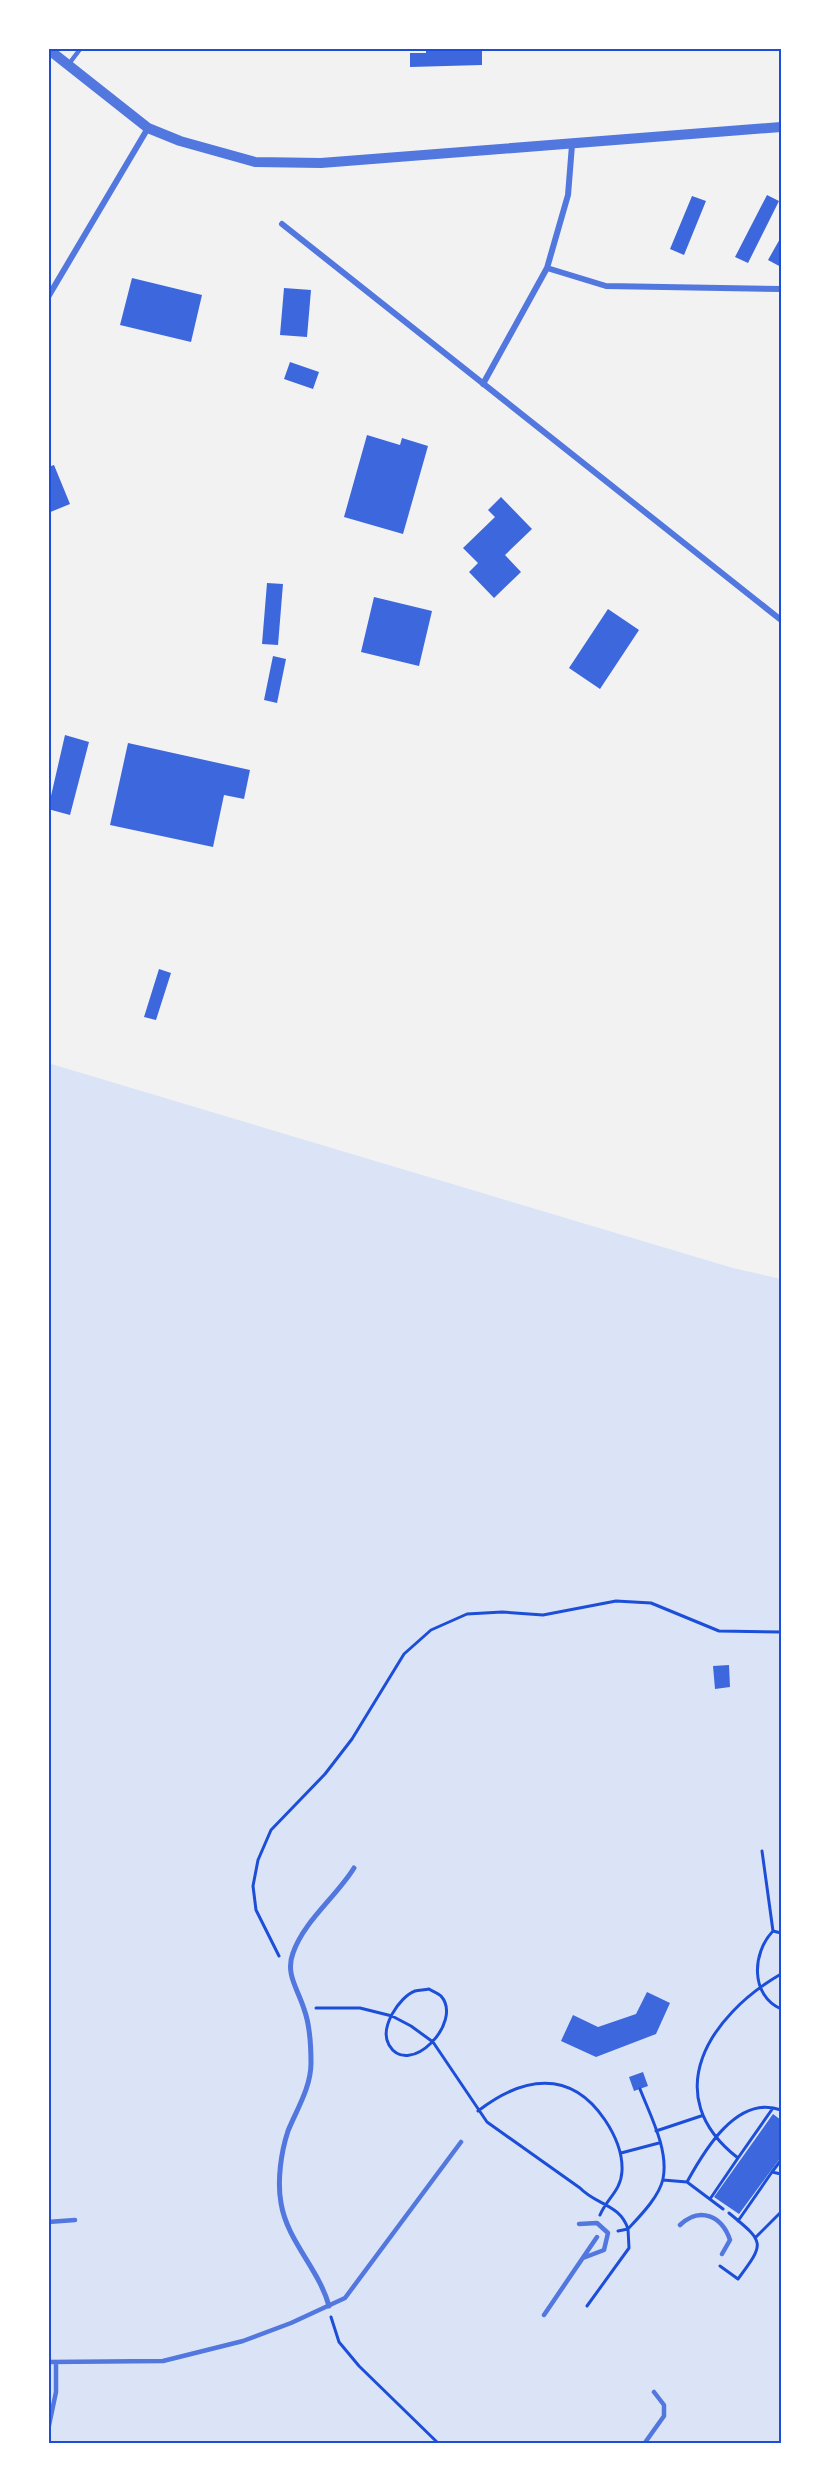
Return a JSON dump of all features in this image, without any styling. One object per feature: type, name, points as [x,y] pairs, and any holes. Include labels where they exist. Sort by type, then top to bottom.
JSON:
[{"type":"street","points":[[48,49],[148,128],[206,150],[255,162],[321,164],[781,127]]},
{"type":"street","points":[[48,297],[148,128]]},
{"type":"street","points":[[483,384],[547,268],[568,195],[572,145]]},
{"type":"street","points":[[282,224],[781,620]]},
{"type":"street","points":[[547,268],[606,286],[781,290]]},
{"type":"street","points":[[329,2306],[325,2291],[287,2225],[281,2202],[280,2170],[287,2133],[304,2096],[311,2066],[311,2041],[305,2010],[289,1970],[298,1940],[354,1868]]},
{"type":"lane","points":[[68,65],[81,48]]},
{"type":"lane","points":[[48,2362],[163,2361],[243,2341],[345,2298],[461,2142]]},
{"type":"lane","points":[[680,2225],[696,2213],[704,2214],[715,2220],[726,2230],[730,2240],[722,2254]]},
{"type":"lane","points":[[48,2222],[75,2220]]},
{"type":"lane","points":[[579,2224],[597,2223],[608,2233],[604,2250],[583,2258]]},
{"type":"lane","points":[[544,2315],[597,2237]]},
{"type":"lane","points":[[48,2430],[56,2392],[56,2362]]},
{"type":"lane","points":[[644,2444],[664,2416],[664,2405],[654,2392]]},
{"type":"path","points":[[289,1970],[265,1932],[256,1910],[253,1886],[258,1860],[271,1830],[325,1774],[352,1739],[404,1654],[430,1630],[467,1614],[502,1612],[543,1615],[616,1601],[651,1603],[719,1631],[781,1632]]},
{"type":"path","points":[[762,1851],[773,1931],[759,1952],[758,1976],[765,1998],[781,2009]]},
{"type":"path","points":[[773,1931],[781,1933]]},
{"type":"path","points":[[738,2158],[716,2137],[702,2116],[696,2091],[701,2062],[713,2034],[729,2014],[760,1986],[781,1974]]},
{"type":"path","points":[[429,1989],[441,1996],[446,2010],[445,2024],[432,2042],[413,2055],[396,2052],[389,2044],[386,2034],[392,2016],[402,2000],[414,1991],[429,1989]]},
{"type":"path","points":[[305,2010],[330,2006],[360,2008],[392,2016],[432,2042],[450,2065],[487,2122],[580,2188],[591,2199],[605,2202],[625,2218],[629,2248],[587,2306]]},
{"type":"path","points":[[478,2111],[499,2095],[527,2084],[546,2083],[567,2088],[588,2099],[596,2106],[614,2134],[621,2153],[620,2184],[614,2196],[605,2202]]},
{"type":"path","points":[[608,2233],[628,2229],[640,2216],[663,2180],[657,2132],[640,2089]]},
{"type":"path","points":[[687,2182],[716,2137],[734,2120],[754,2110],[774,2107],[781,2110]]},
{"type":"path","points":[[710,2199],[774,2107]]},
{"type":"path","points":[[657,2132],[702,2116]]},
{"type":"path","points":[[621,2153],[659,2144]]},
{"type":"path","points":[[738,2221],[781,2160]]},
{"type":"path","points":[[772,2172],[781,2174]]},
{"type":"path","points":[[756,2237],[781,2212]]},
{"type":"path","points":[[332,2319],[339,2342],[439,2444]]},
{"type":"shaded area","points":[[48,1063],[733,1268],[781,1279],[781,2444],[48,2444]]},
{"type":"building","points":[[426,48],[482,50],[482,65],[410,67],[410,53],[426,53]]},
{"type":"building","points":[[767,195],[779,201],[748,263],[735,257]]},
{"type":"building","points":[[692,196],[706,201],[684,255],[670,249]]},
{"type":"building","points":[[781,237],[781,267],[768,260]]},
{"type":"building","points":[[132,278],[202,295],[191,342],[120,325]]},
{"type":"building","points":[[284,288],[311,290],[307,337],[280,335]]},
{"type":"building","points":[[290,362],[319,372],[313,389],[284,379]]},
{"type":"building","points":[[367,435],[400,445],[402,438],[428,446],[403,534],[344,517]]},
{"type":"building","points":[[54,465],[70,504],[48,513],[48,467]]},
{"type":"building","points":[[501,497],[532,529],[505,555],[521,572],[494,598],[469,572],[478,563],[463,548],[495,517],[488,510]]},
{"type":"building","points":[[267,583],[283,584],[278,645],[262,644]]},
{"type":"building","points":[[374,597],[432,611],[419,666],[361,652]]},
{"type":"building","points":[[608,609],[639,630],[600,689],[569,668]]},
{"type":"building","points":[[273,656],[286,659],[277,703],[264,700]]},
{"type":"building","points":[[65,735],[89,742],[70,815],[48,809]]},
{"type":"building","points":[[128,743],[250,770],[244,799],[224,795],[213,847],[110,825]]},
{"type":"building","points":[[159,969],[171,973],[156,1020],[144,1017]]},
{"type":"building","points":[[729,1665],[730,1687],[715,1689],[713,1666]]},
{"type":"building","points":[[647,1992],[670,2003],[656,2034],[596,2057],[561,2041],[573,2015],[598,2027],[636,2014]]},
{"type":"building","points":[[643,2072],[648,2086],[634,2091],[629,2077]]},
{"type":"building","points":[[773,2114],[781,2120],[781,2157],[739,2214],[714,2197]]}]
